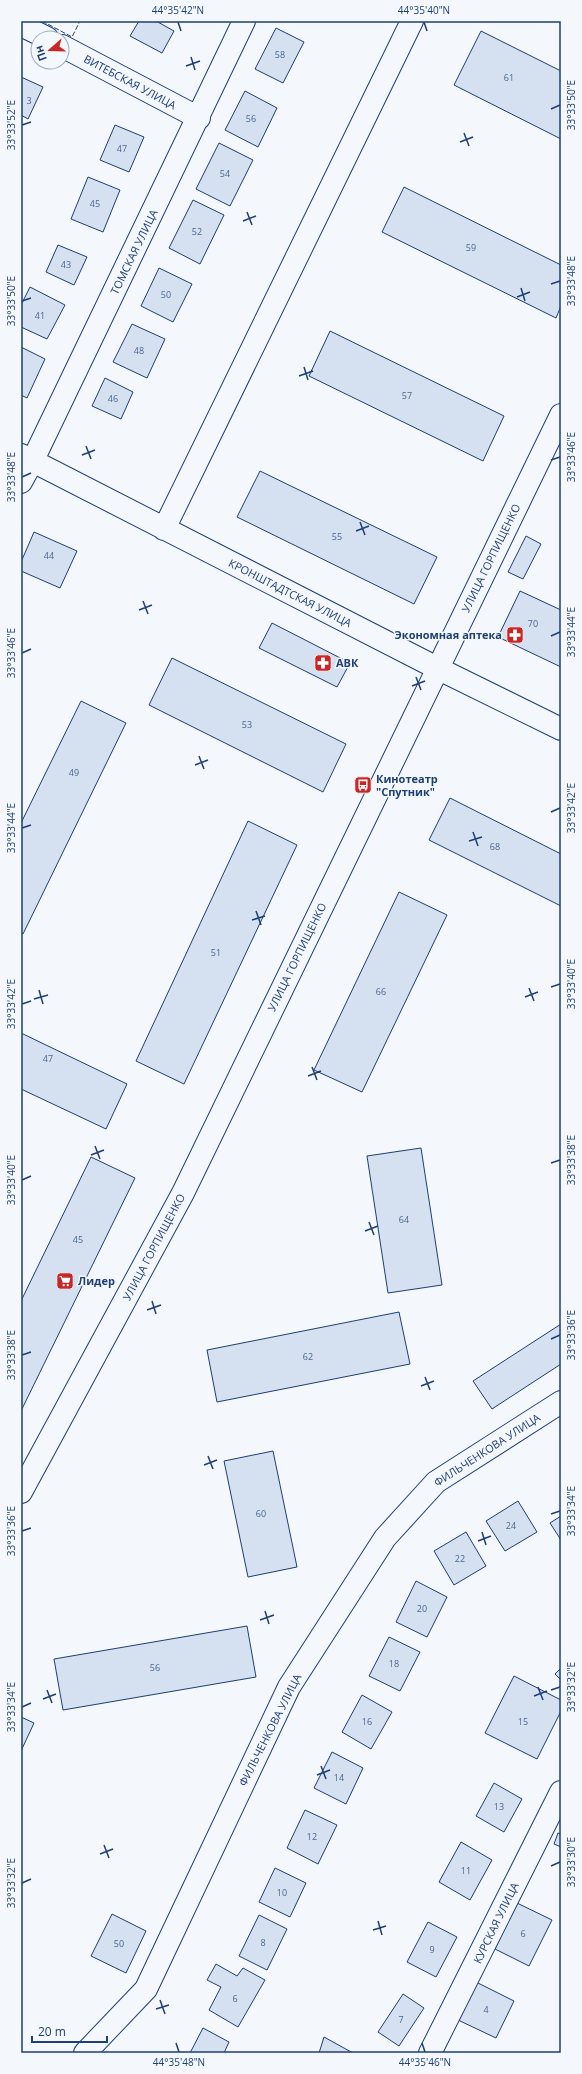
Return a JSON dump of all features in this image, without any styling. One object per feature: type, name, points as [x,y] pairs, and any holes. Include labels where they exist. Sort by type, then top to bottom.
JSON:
[{"type":"street","name":"ТОМСКАЯ УЛИЦА","points":[[21,482],[27,459],[199,118],[244,21]]},
{"type":"street","points":[[164,529],[412,21]]},
{"type":"street","points":[[21,25],[31,30]]},
{"type":"street","name":"ВИТЕБСКАЯ УЛИЦА","points":[[70,50],[199,118]]},
{"type":"street","name":"УЛИЦА ГОРПИЩЕНКО","points":[[21,1492],[183,1193],[561,415]]},
{"type":"street","name":"КРОНШТАДТСКАЯ УЛИЦА","points":[[27,459],[437,668],[561,729]]},
{"type":"street","name":"ФИЛЬЧЕНКОВА УЛИЦА","points":[[85,2053],[146,1989],[289,1687],[385,1538],[436,1482],[561,1402]]},
{"type":"street","name":"КУРСКАЯ УЛИЦА","points":[[430,2053],[561,1792]]},
{"type":"building","points":[[139,21],[156,21],[174,31],[162,53],[130,36]]},
{"type":"building","points":[[276,28],[304,42],[283,83],[255,69]]},
{"type":"building","points":[[481,31],[561,71],[561,139],[454,85]]},
{"type":"building","points":[[21,77],[43,87],[28,119],[21,115]]},
{"type":"building","points":[[245,91],[277,108],[258,147],[225,130]]},
{"type":"building","points":[[115,125],[144,137],[129,172],[100,160]]},
{"type":"building","points":[[219,143],[253,160],[230,206],[196,189]]},
{"type":"building","points":[[88,177],[120,190],[103,232],[71,219]]},
{"type":"building","points":[[404,187],[561,265],[561,306],[556,318],[382,232]]},
{"type":"building","points":[[193,200],[224,215],[200,264],[169,248]]},
{"type":"building","points":[[58,245],[87,257],[74,285],[46,272]]},
{"type":"building","points":[[159,268],[192,284],[173,322],[141,306]]},
{"type":"building","points":[[30,287],[65,305],[47,339],[21,327],[21,305]]},
{"type":"building","points":[[132,324],[165,339],[147,378],[113,362]]},
{"type":"building","points":[[330,331],[504,416],[483,461],[309,376]]},
{"type":"building","points":[[21,347],[45,359],[27,398],[21,395]]},
{"type":"building","points":[[105,378],[133,392],[121,419],[92,406]]},
{"type":"building","points":[[260,471],[437,557],[414,604],[237,517]]},
{"type":"building","points":[[34,532],[77,551],[60,588],[21,571],[21,562]]},
{"type":"building","points":[[526,536],[541,544],[523,579],[508,572]]},
{"type":"building","points":[[520,591],[561,610],[561,667],[498,637]]},
{"type":"building","points":[[272,623],[350,663],[337,687],[259,648]]},
{"type":"building","points":[[172,658],[346,744],[323,792],[149,705]]},
{"type":"building","points":[[81,701],[126,723],[23,934],[21,933],[21,823]]},
{"type":"building","points":[[450,798],[561,854],[561,906],[429,840]]},
{"type":"building","points":[[248,821],[297,845],[184,1084],[136,1061]]},
{"type":"building","points":[[399,892],[447,915],[362,1092],[314,1070]]},
{"type":"building","points":[[21,1033],[127,1084],[106,1129],[21,1089]]},
{"type":"building","points":[[421,1148],[442,1285],[388,1293],[367,1156]]},
{"type":"building","points":[[91,1157],[135,1178],[21,1411],[21,1301]]},
{"type":"building","points":[[399,1312],[410,1364],[217,1402],[207,1350]]},
{"type":"building","points":[[561,1324],[561,1364],[492,1409],[473,1381]]},
{"type":"building","points":[[273,1451],[297,1567],[248,1577],[224,1461]]},
{"type":"building","points":[[518,1501],[537,1532],[505,1551],[486,1521]]},
{"type":"building","points":[[561,1516],[561,1540],[550,1523]]},
{"type":"building","points":[[466,1532],[486,1566],[454,1585],[434,1551]]},
{"type":"building","points":[[416,1581],[447,1597],[427,1637],[396,1622]]},
{"type":"building","points":[[247,1626],[256,1677],[63,1710],[54,1659]]},
{"type":"building","points":[[389,1637],[420,1652],[400,1691],[369,1676]]},
{"type":"building","points":[[561,1668],[561,1680],[555,1674]]},
{"type":"building","points":[[514,1676],[561,1700],[561,1711],[537,1759],[485,1733]]},
{"type":"building","points":[[362,1695],[392,1712],[371,1749],[342,1732]]},
{"type":"building","points":[[21,1717],[34,1723],[21,1751]]},
{"type":"building","points":[[332,1752],[363,1768],[346,1804],[314,1788]]},
{"type":"building","points":[[494,1783],[522,1799],[504,1832],[476,1816]]},
{"type":"building","points":[[305,1810],[337,1825],[318,1864],[287,1848]]},
{"type":"building","points":[[558,1833],[561,1834],[561,1847],[554,1844]]},
{"type":"building","points":[[461,1842],[492,1860],[470,1900],[439,1882]]},
{"type":"building","points":[[275,1868],[306,1883],[290,1917],[259,1902]]},
{"type":"building","points":[[517,1903],[552,1920],[529,1966],[495,1949]]},
{"type":"building","points":[[112,1914],[146,1931],[126,1973],[91,1956]]},
{"type":"building","points":[[259,1915],[287,1929],[267,1970],[239,1956]]},
{"type":"building","points":[[428,1922],[457,1937],[436,1977],[407,1962]]},
{"type":"building","points":[[216,1964],[237,1976],[243,1968],[265,1980],[238,2027],[209,2010],[221,1987],[207,1980]]},
{"type":"building","points":[[476,1982],[514,2001],[496,2038],[458,2020]]},
{"type":"building","points":[[403,1994],[424,2008],[399,2046],[378,2032]]},
{"type":"building","points":[[203,2028],[229,2042],[224,2053],[190,2053]]},
{"type":"building","points":[[324,2037],[353,2053],[319,2053]]},
{"type":"fence","points":[[42,21],[72,37],[80,21]]},
{"type":"place","name":"Экономная аптека","points":[[515,635]]},
{"type":"place","name":"АВК","points":[[323,663]]},
{"type":"place","name":"Кинотеатр \"Спутник\"","points":[[363,785]]},
{"type":"place","name":"Лидер","points":[[65,1281]]}]
